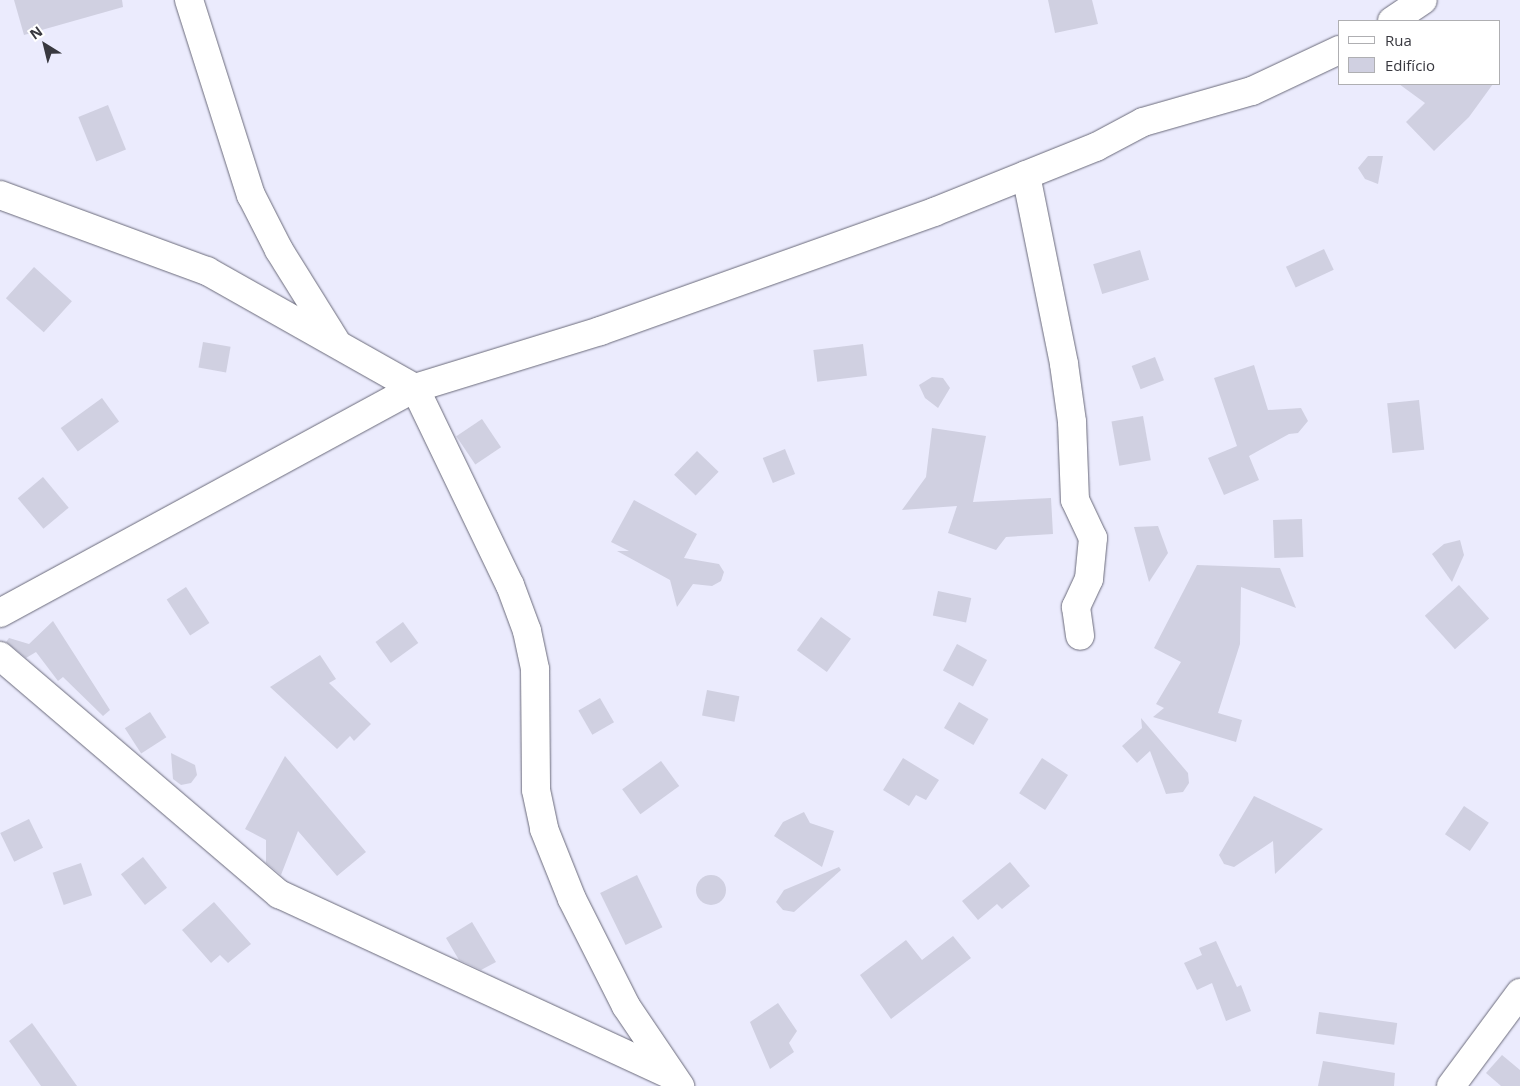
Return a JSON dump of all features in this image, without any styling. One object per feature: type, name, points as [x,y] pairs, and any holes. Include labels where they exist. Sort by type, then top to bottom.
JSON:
[{"type":"street","points":[[189,0],[251,195],[279,250],[338,344]]},
{"type":"street","points":[[1393,20],[1423,0]]},
{"type":"street","points":[[0,613],[415,388],[750,279],[1026,175],[1143,122],[1252,91],[1338,50]]},
{"type":"street","points":[[1026,175],[1067,384],[1075,457],[1075,500],[1093,538],[1089,579],[1076,607],[1080,636]]},
{"type":"street","points":[[0,195],[207,270],[415,388],[510,585],[527,631],[535,669],[536,790],[544,829],[572,899],[626,1006],[676,1080]]},
{"type":"street","points":[[0,656],[279,894],[676,1080]]},
{"type":"street","points":[[1451,1086],[1520,994]]},
{"type":"building","points":[[14,0],[122,0],[123,7],[24,35]]},
{"type":"building","points":[[1048,0],[1092,0],[1098,24],[1055,33]]},
{"type":"building","points":[[1400,85],[1492,85],[1469,117],[1434,151],[1406,122],[1425,103]]},
{"type":"building","points":[[108,105],[126,150],[96,161],[78,117]]},
{"type":"building","points":[[1368,156],[1383,156],[1378,184],[1365,179],[1358,168]]},
{"type":"building","points":[[1324,249],[1334,270],[1296,288],[1286,267]]},
{"type":"building","points":[[1140,250],[1149,280],[1102,294],[1093,264]]},
{"type":"building","points":[[34,267],[72,301],[44,332],[6,298]]},
{"type":"building","points":[[203,342],[231,347],[226,372],[198,368]]},
{"type":"building","points":[[863,344],[867,376],[817,382],[813,350]]},
{"type":"building","points":[[1155,357],[1164,380],[1141,389],[1132,366]]},
{"type":"building","points":[[1254,365],[1268,410],[1301,408],[1308,421],[1298,433],[1289,434],[1249,456],[1259,480],[1224,495],[1208,458],[1237,446],[1214,378]]},
{"type":"building","points":[[932,377],[943,378],[950,388],[938,408],[925,398],[919,385]]},
{"type":"building","points":[[102,398],[119,421],[78,451],[61,428]]},
{"type":"building","points":[[1419,400],[1424,450],[1392,453],[1387,403]]},
{"type":"building","points":[[1143,416],[1151,460],[1119,466],[1111,422]]},
{"type":"building","points":[[482,419],[501,447],[475,465],[456,436]]},
{"type":"building","points":[[932,428],[986,436],[973,502],[1051,498],[1053,534],[1006,537],[996,550],[948,533],[957,506],[902,510],[926,477]]},
{"type":"building","points":[[785,449],[795,474],[773,483],[763,458]]},
{"type":"building","points":[[697,451],[719,472],[696,496],[674,475]]},
{"type":"building","points":[[43,477],[69,508],[43,529],[18,498]]},
{"type":"building","points":[[634,500],[697,534],[684,558],[719,564],[724,572],[721,581],[712,586],[693,584],[677,607],[670,580],[617,551],[629,551],[611,542]]},
{"type":"building","points":[[1302,519],[1303,557],[1274,558],[1273,520]]},
{"type":"building","points":[[1158,526],[1168,553],[1149,582],[1134,527]]},
{"type":"building","points":[[1460,540],[1464,555],[1452,582],[1432,554],[1444,544]]},
{"type":"building","points":[[1197,565],[1280,568],[1296,608],[1241,587],[1240,644],[1218,713],[1242,720],[1236,742],[1153,717],[1164,708],[1156,704],[1181,662],[1154,648]]},
{"type":"building","points":[[1459,585],[1489,618],[1455,649],[1425,616]]},
{"type":"building","points":[[186,587],[209,623],[190,636],[167,600]]},
{"type":"building","points":[[938,591],[971,598],[966,623],[933,615]]},
{"type":"building","points":[[821,617],[851,639],[827,672],[797,650]]},
{"type":"building","points":[[53,621],[110,710],[103,716],[63,677],[58,681],[36,652],[26,658],[6,642],[9,638],[29,644]]},
{"type":"building","points":[[403,622],[418,643],[391,663],[375,642]]},
{"type":"building","points":[[957,644],[987,660],[973,686],[943,670]]},
{"type":"building","points":[[320,655],[336,679],[329,683],[371,724],[354,741],[350,736],[337,749],[270,687]]},
{"type":"building","points":[[707,690],[739,696],[734,722],[702,716]]},
{"type":"building","points":[[600,698],[614,722],[592,735],[578,710]]},
{"type":"building","points":[[959,702],[988,719],[973,745],[944,728]]},
{"type":"building","points":[[150,712],[166,737],[141,753],[125,728]]},
{"type":"building","points":[[1141,718],[1188,773],[1189,783],[1183,792],[1166,794],[1150,751],[1137,763],[1122,746],[1142,728]]},
{"type":"building","points":[[171,753],[195,765],[197,775],[191,783],[181,785],[173,779]]},
{"type":"building","points":[[285,756],[366,852],[337,876],[298,831],[281,875],[266,863],[266,840],[245,829]]},
{"type":"building","points":[[903,758],[939,780],[926,800],[916,795],[909,806],[883,790]]},
{"type":"building","points":[[1042,758],[1068,775],[1045,810],[1019,793]]},
{"type":"building","points":[[661,761],[679,786],[640,814],[622,789]]},
{"type":"building","points":[[1254,796],[1323,829],[1275,874],[1273,841],[1234,867],[1224,864],[1219,855]]},
{"type":"building","points":[[1464,806],[1489,823],[1470,851],[1445,834]]},
{"type":"building","points":[[804,812],[810,823],[834,831],[822,867],[774,836],[783,822]]},
{"type":"building","points":[[29,819],[43,848],[14,862],[0,833]]},
{"type":"building","points":[[143,857],[167,888],[145,905],[121,874]]},
{"type":"building","points":[[1010,862],[1030,886],[1002,909],[997,904],[978,920],[962,901]]},
{"type":"building","points":[[81,863],[92,895],[64,905],[53,873]]},
{"type":"building","points":[[839,867],[841,870],[794,912],[783,910],[776,902],[784,890]]},
{"type":"building","points":[[637,875],[662,927],[626,945],[600,893]]},
{"type":"building","points":[[711,875],[722,879],[726,890],[722,901],[711,905],[700,901],[696,890],[700,879]]},
{"type":"building","points":[[214,902],[251,944],[228,963],[220,955],[211,963],[182,930]]},
{"type":"building","points":[[472,922],[496,962],[481,970],[459,960],[446,938]]},
{"type":"building","points":[[953,936],[971,958],[891,1019],[860,975],[906,940],[922,960]]},
{"type":"building","points":[[1216,941],[1237,987],[1241,985],[1251,1011],[1226,1021],[1212,983],[1197,990],[1184,963],[1202,955],[1199,948]]},
{"type":"building","points":[[778,1003],[797,1031],[789,1043],[794,1052],[770,1069],[750,1022]]},
{"type":"building","points":[[1319,1012],[1397,1023],[1394,1045],[1316,1034]]},
{"type":"building","points":[[32,1023],[77,1086],[41,1086],[9,1041]]},
{"type":"building","points":[[1502,1055],[1520,1070],[1520,1086],[1501,1086],[1486,1073]]},
{"type":"building","points":[[1323,1061],[1395,1073],[1394,1086],[1318,1086]]}]
